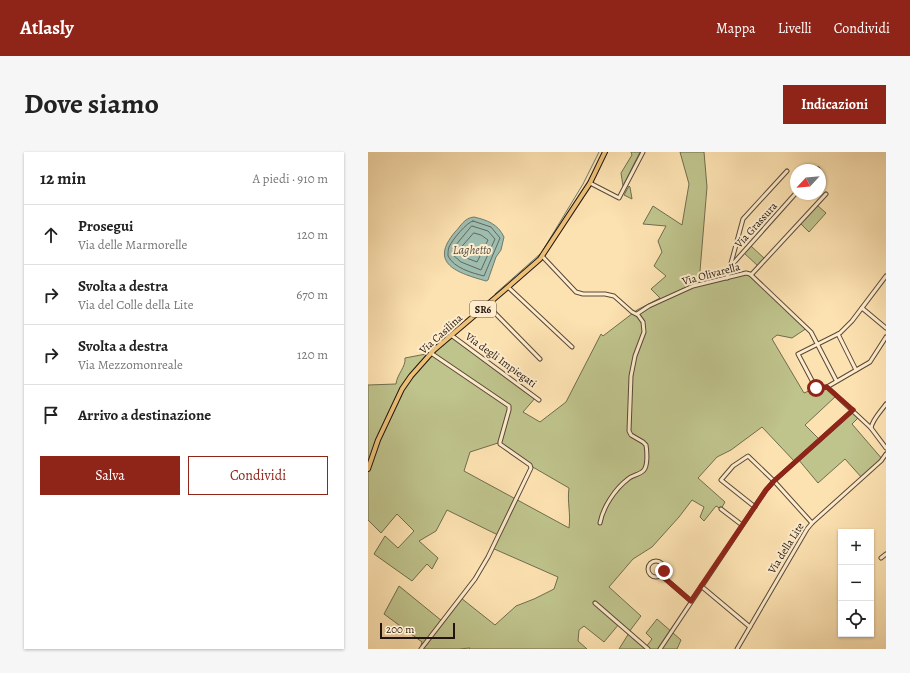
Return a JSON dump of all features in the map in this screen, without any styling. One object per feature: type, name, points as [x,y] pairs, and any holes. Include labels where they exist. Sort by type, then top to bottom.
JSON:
[{"type":"main road","name":"Via Casilina","points":[[368,469],[376,444],[402,389],[412,374],[430,353],[542,256],[590,183],[605,152]]},
{"type":"street","points":[[590,183],[619,198],[643,152]]},
{"type":"street","points":[[727,278],[743,219],[787,171]]},
{"type":"street","name":"Via Grassura","points":[[729,268],[790,200]]},
{"type":"street","points":[[751,275],[820,200]]},
{"type":"street","points":[[542,256],[576,292],[583,294],[610,295],[618,299],[632,312],[637,314],[642,320],[644,329],[631,374],[629,430],[631,435],[643,442],[646,446],[646,465],[643,471],[628,479],[616,491],[603,512],[600,523]]},
{"type":"street","name":"Via Olivarella","points":[[637,314],[649,306],[682,290],[746,273],[751,275],[811,332],[836,380]]},
{"type":"street","points":[[886,276],[852,321],[838,334],[798,354],[816,388],[827,387],[836,380],[872,361],[886,337]]},
{"type":"street","points":[[508,287],[572,346]]},
{"type":"street","points":[[487,305],[540,359]]},
{"type":"street","points":[[862,308],[886,328]]},
{"type":"street","points":[[838,334],[856,370]]},
{"type":"street","name":"Via degli Impiegati","points":[[451,335],[540,400]]},
{"type":"street","points":[[421,649],[475,578],[488,557],[531,468],[530,465],[500,444],[510,410],[509,406],[430,353]]},
{"type":"street","points":[[827,387],[871,428],[886,448]]},
{"type":"street","points":[[871,428],[875,418],[886,404]]},
{"type":"street","points":[[660,649],[742,525],[774,481],[853,410]]},
{"type":"street","name":"Via della Lite","points":[[738,649],[796,546],[812,523],[876,465],[886,454]]},
{"type":"street","points":[[755,507],[722,480],[733,466],[748,456],[774,481],[812,523]]},
{"type":"street","points":[[721,509],[742,525]]},
{"type":"street","points":[[881,558],[886,554]]},
{"type":"street","points":[[661,575],[664,571],[662,564],[656,561],[651,563],[649,569],[650,574],[657,576],[661,575],[691,601]]},
{"type":"street","points":[[701,586],[750,627]]},
{"type":"street","points":[[595,604],[648,649]]},
{"type":"green space","points":[[631,152],[640,152],[623,186],[621,173],[632,155]]},
{"type":"green space","points":[[680,152],[704,152],[707,187],[699,283],[746,273],[751,275],[807,328],[792,338],[777,335],[772,339],[804,393],[816,388],[827,387],[836,396],[805,425],[820,440],[853,410],[859,417],[852,424],[883,460],[862,478],[845,459],[818,483],[798,459],[795,462],[762,427],[731,450],[717,457],[698,478],[725,502],[721,509],[716,506],[704,521],[700,517],[704,507],[692,500],[652,547],[633,559],[609,587],[641,616],[629,632],[646,647],[652,639],[646,633],[657,619],[681,640],[677,649],[619,649],[629,633],[619,624],[604,642],[584,626],[579,630],[578,641],[587,649],[420,649],[422,642],[384,614],[399,586],[442,621],[461,598],[495,625],[516,606],[554,589],[558,577],[492,548],[498,535],[447,510],[436,531],[419,541],[438,558],[432,569],[427,564],[412,581],[374,554],[385,536],[398,548],[414,531],[397,514],[381,533],[368,520],[368,385],[396,384],[405,358],[431,353],[453,337],[536,397],[523,412],[540,422],[566,402],[601,334],[603,336],[637,310],[660,298],[651,289],[666,276],[654,266],[662,252],[658,241],[666,226],[643,224],[653,206],[682,225],[689,184]],"holes":[[[498,443],[531,466],[569,488],[569,528],[464,471],[470,452]]]},
{"type":"green space","points":[[629,186],[630,187],[632,199],[624,195]]},
{"type":"green space","points":[[817,205],[826,213],[809,232],[800,223]]},
{"type":"green space","points":[[751,246],[765,259],[758,266],[744,253]]},
{"type":"water","name":"Laghetto","points":[[474,217],[492,223],[499,229],[504,237],[501,250],[496,257],[488,280],[486,281],[457,270],[450,266],[446,259],[445,252],[447,243],[463,223]]},
{"type":"waterway","points":[[543,250],[583,184],[599,152]]},
{"type":"waterway","points":[[495,294],[540,254]]},
{"type":"route","points":[[664,571],[661,575],[691,601],[766,490],[774,481],[853,410],[827,387],[816,388]]}]
